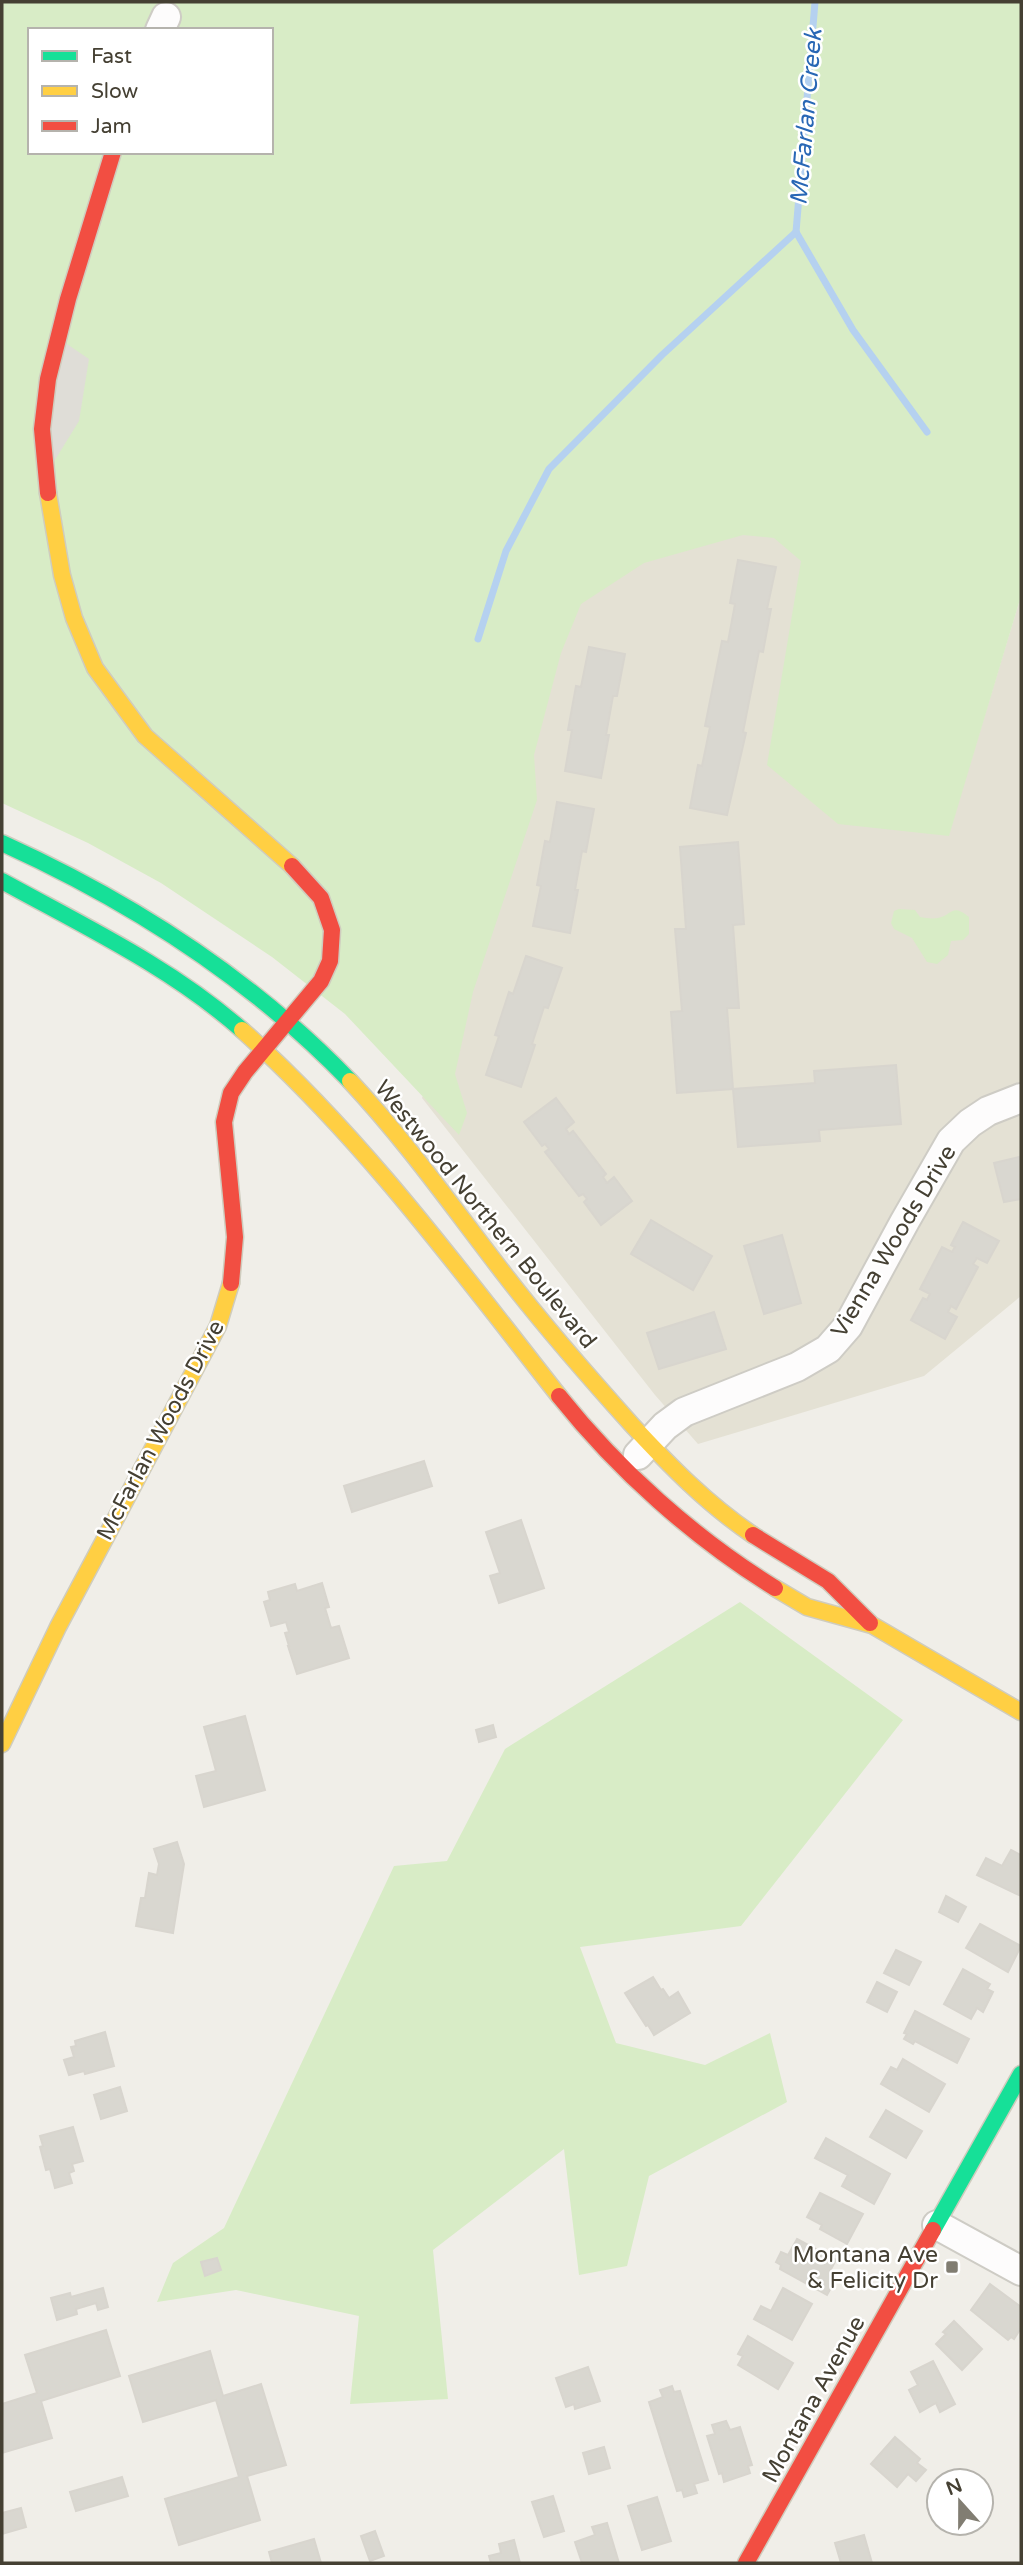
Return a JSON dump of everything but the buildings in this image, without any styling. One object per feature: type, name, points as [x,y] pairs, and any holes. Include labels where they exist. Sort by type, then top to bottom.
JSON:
[{"type":"main road","name":"McFarlan Woods Drive","points":[[2,1744],[58,1627],[218,1326],[231,1282],[235,1237],[224,1122],[231,1093],[263,1049],[321,981],[330,961],[332,930],[320,898],[283,857],[145,736],[95,668],[74,618],[62,575],[51,518],[42,429],[48,379],[68,299],[112,154]]},
{"type":"main road","name":"Westwood Northern Boulevard","points":[[2,843],[30,854],[151,922],[229,976],[288,1022],[376,1108],[436,1181],[558,1341],[649,1443],[698,1491],[742,1529],[828,1581],[872,1625],[1021,1712]]},
{"type":"main road","name":"Westwood Northern Boulevard","points":[[2,881],[136,955],[217,1008],[263,1049],[347,1133],[438,1242],[578,1420],[624,1470],[733,1562],[807,1607],[872,1625]]},
{"type":"main road","name":"Montana Avenue","points":[[754,2558],[1021,2074]]},
{"type":"street","name":"Vienna Woods Drive","points":[[624,1470],[666,1426],[684,1412],[797,1367],[828,1349],[848,1326],[951,1141],[988,1111],[1021,1098]]},
{"type":"street","points":[[937,2225],[1021,2271]]},
{"type":"shaded area","points":[[58,338],[89,359],[79,421],[45,476]]},
{"type":"shaded area","points":[[812,500],[948,836],[1021,596],[1021,1296],[924,1376],[698,1444],[655,1395],[422,1098],[505,848],[543,585]]},
{"type":"green space","points":[[2,2],[1021,2],[1021,596],[949,836],[838,824],[767,765],[801,561],[774,538],[743,535],[644,563],[581,604],[561,653],[534,755],[537,800],[473,992],[455,1074],[467,1113],[459,1135],[345,1014],[272,957],[161,883],[88,843],[2,803]]},
{"type":"green space","points":[[915,910],[920,917],[931,918],[959,911],[969,917],[969,934],[963,940],[951,941],[948,955],[937,964],[927,962],[912,938],[894,929],[891,923],[894,911]]},
{"type":"green space","points":[[740,1602],[903,1720],[741,1926],[580,1947],[616,2043],[705,2065],[770,2033],[787,2102],[649,2176],[627,2266],[579,2275],[564,2149],[433,2250],[448,2399],[350,2404],[359,2316],[236,2290],[157,2302],[173,2263],[224,2228],[394,1866],[447,1861],[505,1749]]},
{"type":"waterway","name":"McFarlan Creek","points":[[796,232],[815,2]]},
{"type":"waterway","points":[[796,232],[853,330],[927,432]]},
{"type":"waterway","points":[[478,639],[506,551],[549,469],[662,355],[796,232]]},
{"type":"traffic: fast","points":[[2,843],[97,890],[187,945],[272,1009],[350,1081]]},
{"type":"traffic: fast","points":[[2,881],[157,967],[242,1030]]},
{"type":"traffic: fast","points":[[933,2230],[1021,2074]]},
{"type":"traffic: slow","points":[[48,493],[62,575],[74,618],[95,668],[145,736],[292,866]]},
{"type":"traffic: slow","points":[[242,1030],[329,1115],[369,1160],[447,1253],[559,1396]]},
{"type":"traffic: slow","points":[[350,1081],[411,1152],[567,1351],[616,1407],[689,1483],[753,1535]]},
{"type":"traffic: slow","points":[[2,1744],[58,1627],[218,1326],[231,1283]]},
{"type":"traffic: slow","points":[[775,1588],[807,1607],[872,1625],[1021,1712]]},
{"type":"traffic: jam","points":[[48,493],[42,429],[48,379],[68,299],[112,154]]},
{"type":"traffic: jam","points":[[231,1283],[235,1237],[224,1122],[231,1093],[245,1072],[321,981],[330,961],[332,930],[321,898],[292,866]]},
{"type":"traffic: jam","points":[[559,1396],[606,1450],[659,1501],[715,1547],[775,1588]]},
{"type":"traffic: jam","points":[[753,1535],[828,1581],[870,1623]]},
{"type":"traffic: jam","points":[[746,2563],[933,2230]]},
{"type":"place","name":"Montana Ave & Felicity Dr","points":[[952,2267]]}]
